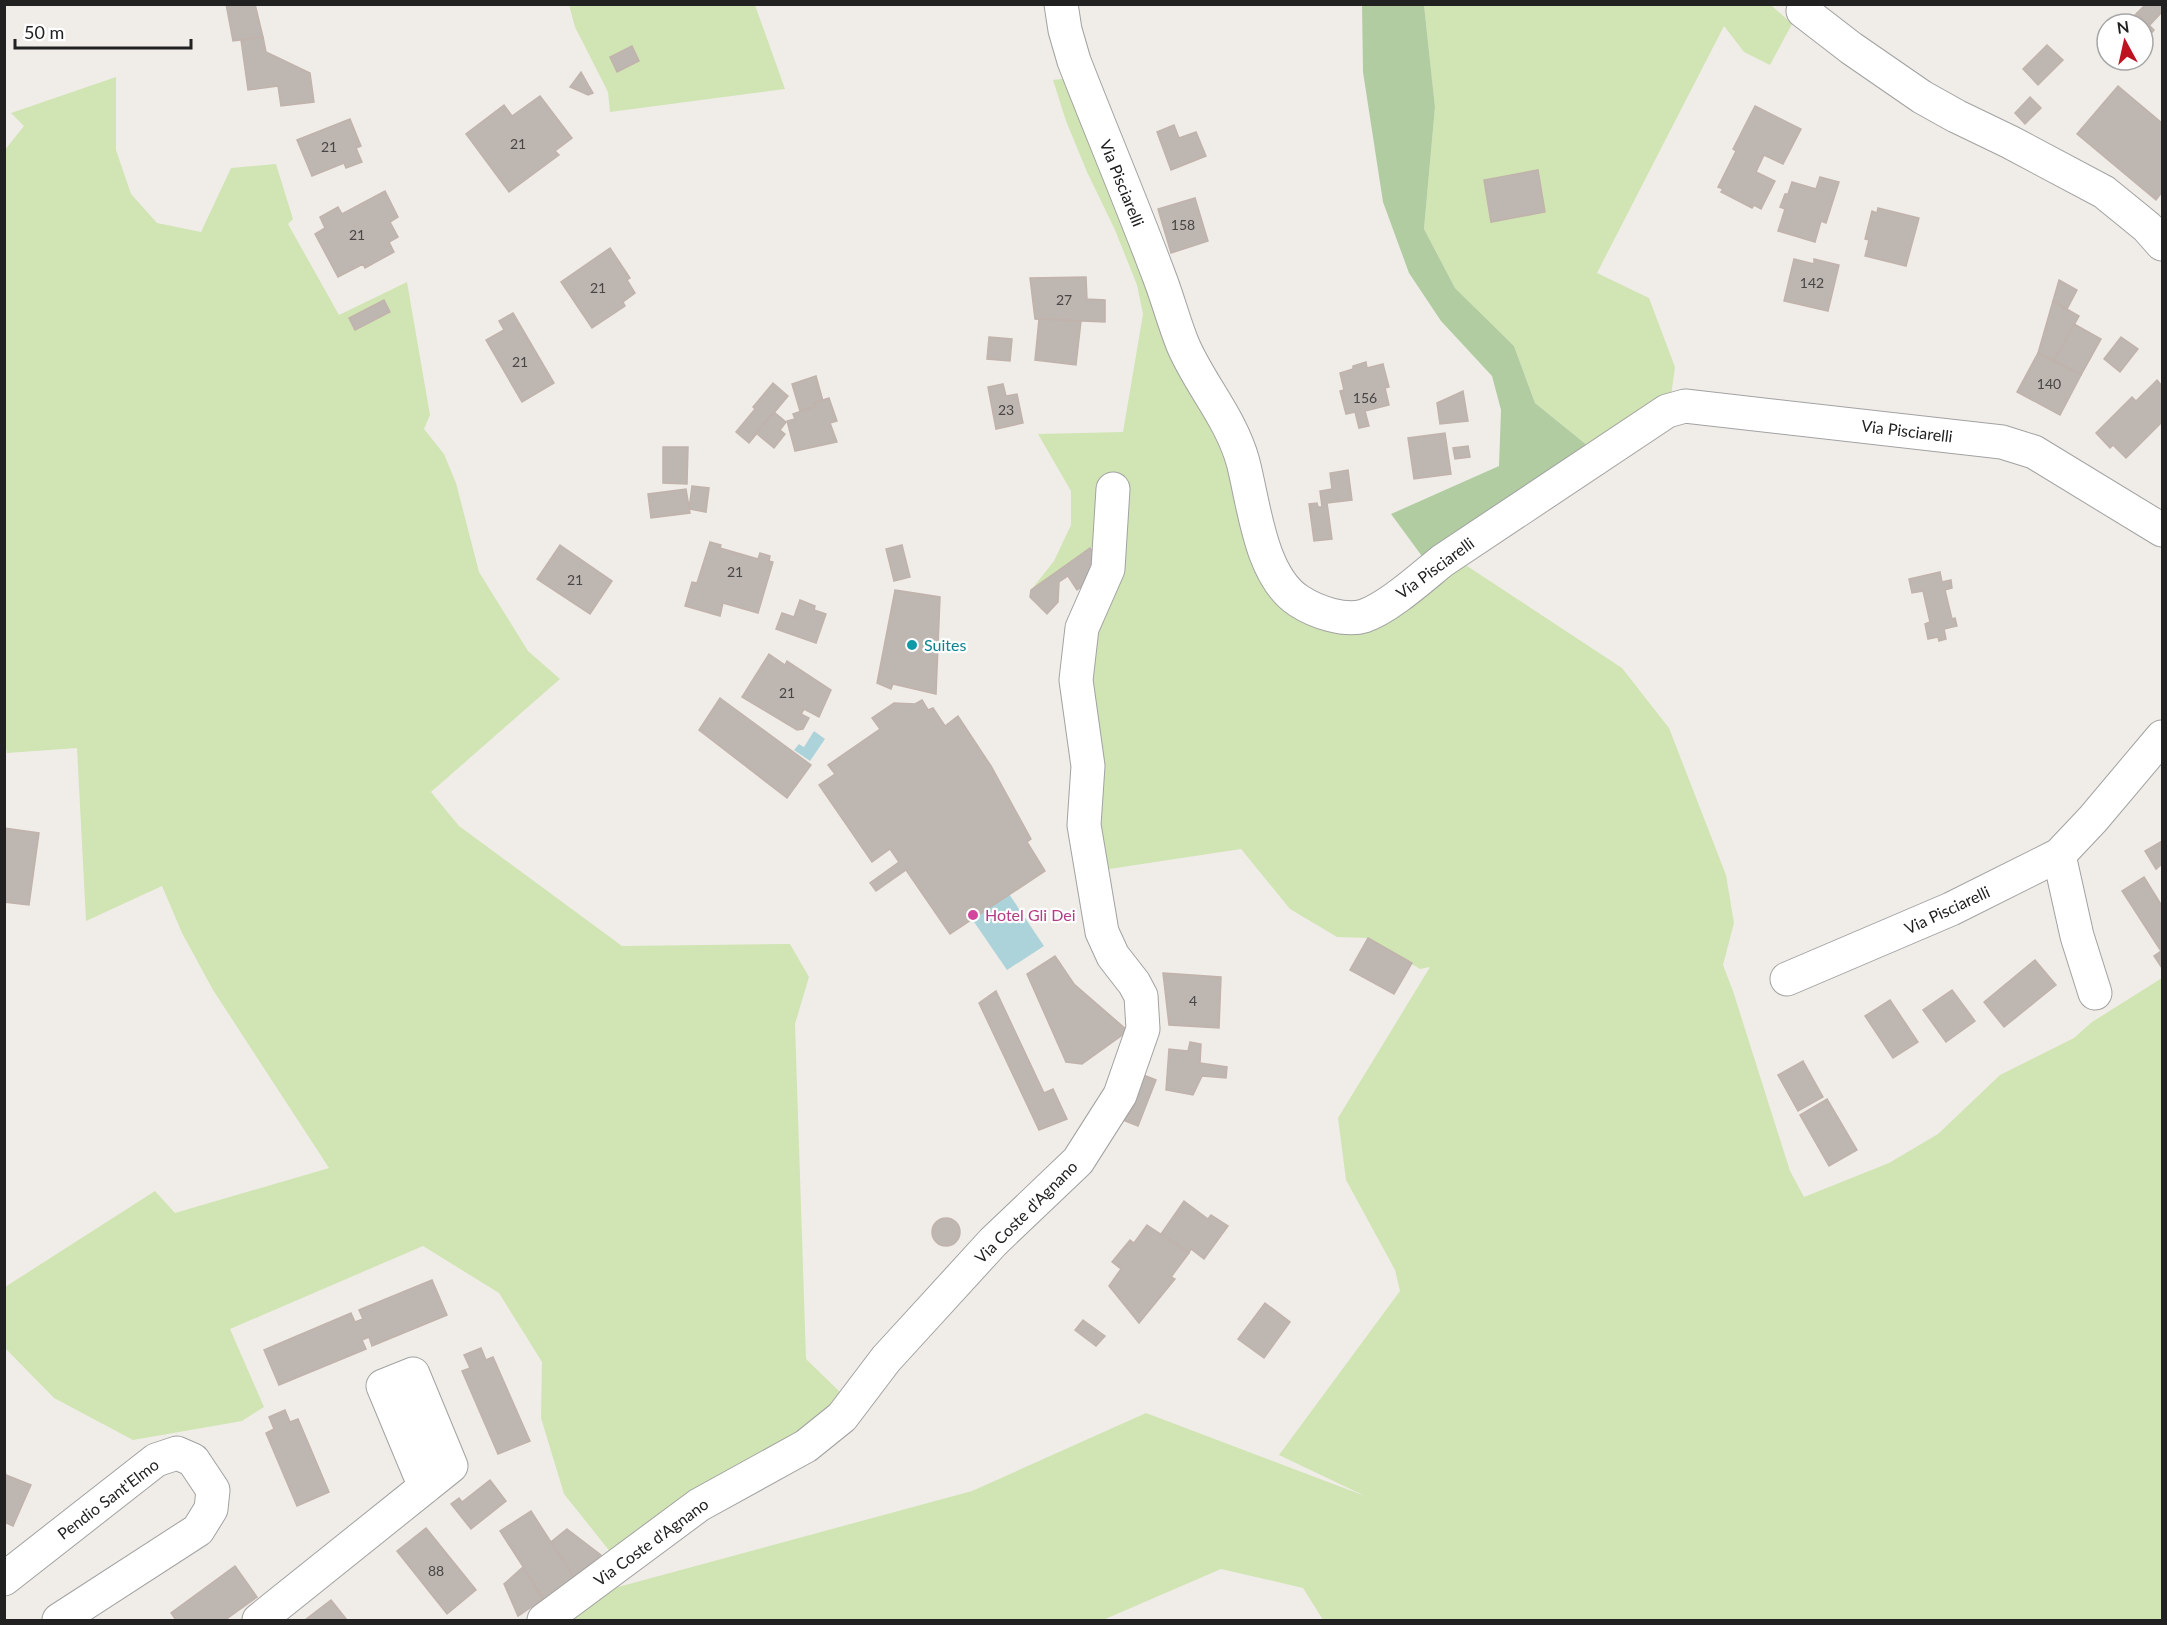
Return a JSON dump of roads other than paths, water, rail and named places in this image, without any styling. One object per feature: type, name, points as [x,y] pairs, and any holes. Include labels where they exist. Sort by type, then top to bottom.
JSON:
[{"type":"street","name":"Via Pisciarelli","points":[[1061,4],[1074,62],[1160,278],[1184,346],[1229,426],[1242,459],[1264,549],[1273,571],[1284,588],[1298,601],[1315,609],[1347,618],[1362,617],[1374,612],[1442,561],[1667,411],[1685,406],[2002,442],[2018,446],[2034,452],[2163,530]]},
{"type":"street","points":[[1803,11],[1851,48],[1922,97],[2104,192],[2147,227],[2163,244]]},
{"type":"street","name":"Via Coste d'Agnano","points":[[544,1620],[699,1505],[807,1446],[842,1417],[886,1359],[993,1242],[1078,1161],[1120,1095],[1143,1029],[1141,996],[1113,956],[1102,932],[1084,825],[1088,766],[1076,680],[1082,628],[1108,569],[1113,489]]},
{"type":"street","name":"Via Pisciarelli","points":[[1787,979],[1951,909],[2059,855],[2163,737]]},
{"type":"street","points":[[2059,855],[2077,936],[2095,993]]},
{"type":"street","name":"Pendio Sant'Elmo","points":[[4,1580],[156,1460],[177,1453],[193,1460],[213,1490],[211,1509],[198,1530],[59,1620]]},
{"type":"street","points":[[259,1620],[425,1487]]},
{"type":"water","points":[[814,731],[825,739],[810,761],[794,750],[799,744],[804,747]]},
{"type":"water","points":[[1009,894],[1044,946],[1007,970],[972,919]]},
{"type":"place","name":"Suites","points":[[912,645]]},
{"type":"place","name":"Hotel Gli Dei","points":[[973,915]]}]
